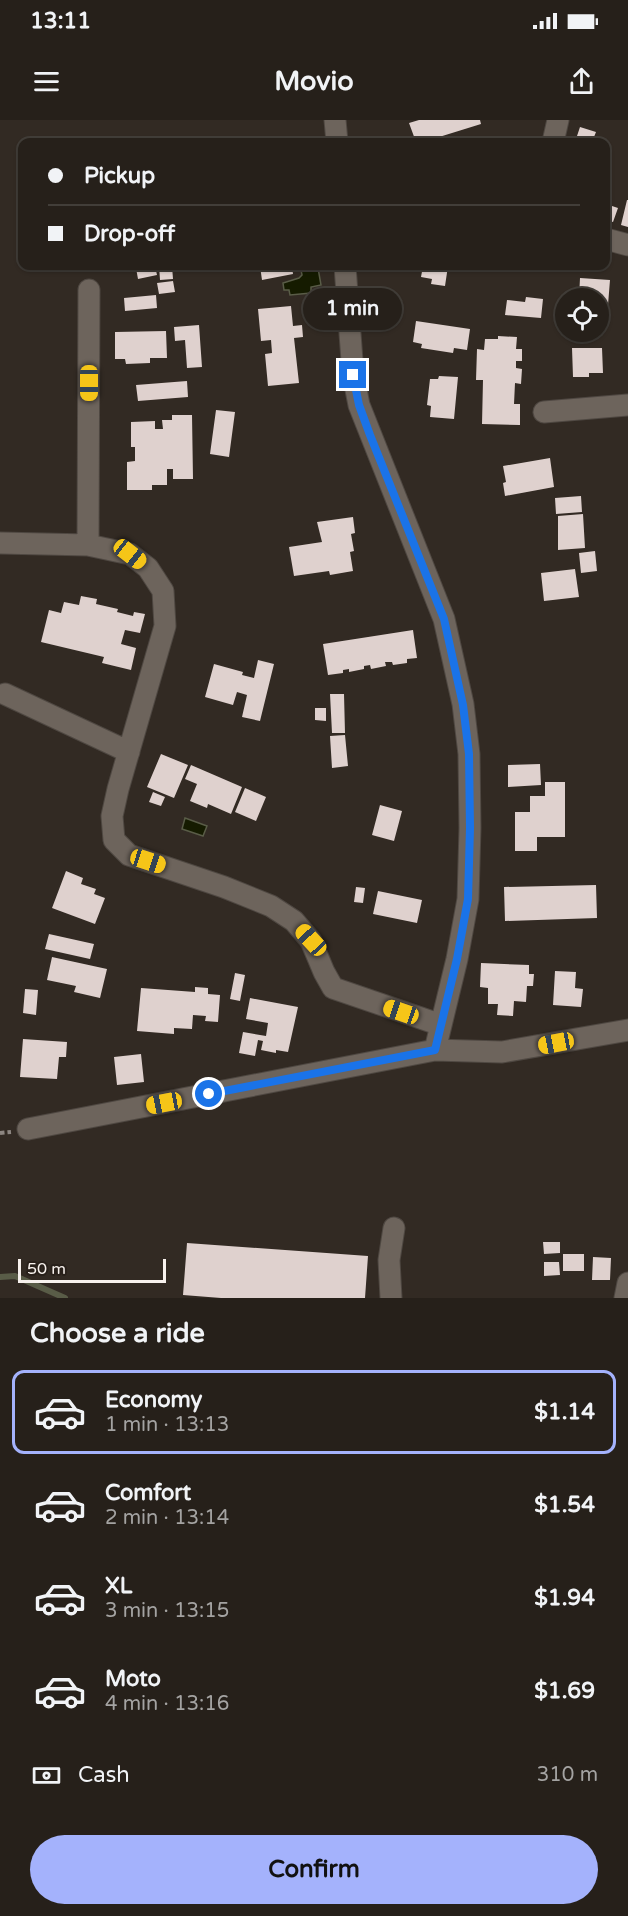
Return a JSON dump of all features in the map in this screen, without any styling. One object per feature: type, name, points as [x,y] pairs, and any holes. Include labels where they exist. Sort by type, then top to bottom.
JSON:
[{"type":"street","points":[[335,120],[337,138]]},
{"type":"street","points":[[554,138],[558,120]]},
{"type":"street","points":[[610,240],[628,245]]},
{"type":"street","points":[[345,270],[353,375],[359,405],[444,619],[463,705],[469,765],[468,899],[457,959],[435,1050]]},
{"type":"street","points":[[88,545],[89,290]]},
{"type":"street","points":[[544,412],[628,405]]},
{"type":"street","points":[[0,543],[88,545],[130,554],[148,568],[163,591],[165,626],[112,816],[114,840],[129,855],[272,906],[294,921],[311,940],[333,988],[441,1025]]},
{"type":"street","points":[[5,694],[129,752]]},
{"type":"street","points":[[28,1129],[435,1050],[502,1052],[628,1030]]},
{"type":"street","points":[[391,1298],[388,1260],[394,1228]]},
{"type":"street","points":[[625,1298],[628,1283]]},
{"type":"shaded area","points":[[301,270],[318,270],[321,285],[311,287],[311,293],[290,295],[289,290],[284,290],[283,283],[302,275]]},
{"type":"shaded area","points":[[185,818],[207,826],[203,836],[182,829]]},
{"type":"building","points":[[419,120],[480,120],[481,124],[436,138],[415,138],[409,123]]},
{"type":"building","points":[[580,127],[596,132],[594,138],[576,138]]},
{"type":"building","points":[[628,200],[628,227],[621,225]]},
{"type":"building","points":[[610,205],[618,208],[613,222],[610,221]]},
{"type":"building","points":[[136,270],[156,270],[157,275],[138,279]]},
{"type":"building","points":[[159,270],[172,270],[173,279],[160,280]]},
{"type":"building","points":[[261,270],[292,270],[293,274],[262,280]]},
{"type":"building","points":[[422,270],[447,270],[445,286],[431,284],[432,279],[421,277]]},
{"type":"building","points":[[580,278],[610,280],[609,292],[609,288],[580,288]]},
{"type":"building","points":[[173,281],[175,292],[159,294],[157,283]]},
{"type":"building","points":[[156,295],[157,308],[125,311],[124,298]]},
{"type":"building","points":[[526,297],[543,299],[541,318],[505,315],[507,300],[525,302]]},
{"type":"building","points":[[291,306],[293,326],[302,325],[303,337],[294,338],[299,383],[268,386],[265,354],[272,353],[271,340],[261,341],[258,309]]},
{"type":"building","points":[[416,321],[470,329],[467,350],[454,348],[453,353],[421,348],[422,344],[413,342]]},
{"type":"building","points":[[199,325],[202,367],[187,368],[185,340],[175,341],[174,327]]},
{"type":"building","points":[[166,331],[167,358],[150,358],[150,363],[126,364],[125,359],[115,359],[115,332]]},
{"type":"building","points":[[498,336],[517,337],[516,349],[522,349],[522,361],[516,361],[516,368],[522,369],[521,384],[515,383],[514,404],[520,404],[520,425],[482,424],[483,380],[476,380],[477,349],[484,350],[485,339],[498,339]]},
{"type":"building","points":[[572,348],[602,348],[603,373],[589,373],[589,377],[573,377]]},
{"type":"building","points":[[439,376],[458,377],[454,419],[430,417],[431,406],[427,405],[430,379],[438,379]]},
{"type":"building","points":[[187,381],[188,397],[138,401],[136,385]]},
{"type":"building","points":[[216,410],[235,412],[229,457],[210,454]]},
{"type":"building","points":[[172,415],[192,415],[193,479],[173,479],[173,469],[167,469],[167,485],[152,485],[152,490],[127,490],[127,462],[135,461],[135,447],[131,447],[131,422],[155,421],[155,429],[163,429],[162,420],[172,420]]},
{"type":"building","points":[[550,458],[554,487],[505,496],[503,483],[506,482],[503,466]]},
{"type":"building","points":[[581,496],[582,512],[556,514],[555,498]]},
{"type":"building","points":[[583,514],[585,548],[558,550],[558,516]]},
{"type":"building","points":[[353,517],[355,533],[351,534],[354,551],[350,552],[353,571],[330,575],[329,571],[294,576],[289,547],[322,542],[317,522]]},
{"type":"building","points":[[595,551],[597,571],[581,573],[579,553]]},
{"type":"building","points":[[575,569],[579,597],[544,601],[541,573]]},
{"type":"building","points":[[81,596],[97,599],[96,604],[118,609],[117,612],[133,616],[134,612],[145,614],[140,633],[125,630],[121,644],[136,648],[131,670],[102,663],[104,657],[41,642],[49,610],[61,613],[64,602],[79,605]]},
{"type":"building","points":[[413,630],[417,658],[407,659],[407,663],[393,665],[392,662],[385,662],[386,666],[371,669],[370,665],[364,666],[364,669],[349,672],[349,669],[343,670],[343,673],[328,675],[323,644]]},
{"type":"building","points":[[258,660],[274,664],[260,721],[242,717],[247,695],[237,692],[233,705],[205,697],[214,664],[243,672],[242,675],[254,678]]},
{"type":"building","points":[[330,694],[344,694],[345,733],[332,733]]},
{"type":"building","points":[[315,708],[326,708],[326,721],[315,720]]},
{"type":"building","points":[[345,735],[348,766],[332,768],[330,736]]},
{"type":"building","points":[[161,754],[188,765],[174,798],[147,787]]},
{"type":"building","points":[[540,764],[541,785],[508,787],[508,765]]},
{"type":"building","points":[[191,765],[242,787],[231,814],[208,804],[207,808],[190,801],[197,784],[185,779]]},
{"type":"building","points":[[545,782],[565,782],[565,837],[537,837],[537,851],[515,851],[515,812],[530,812],[530,796],[545,796]]},
{"type":"building","points":[[245,788],[266,797],[256,821],[235,812]]},
{"type":"building","points":[[153,792],[165,797],[161,806],[149,802]]},
{"type":"building","points":[[380,805],[402,811],[394,841],[372,835]]},
{"type":"building","points":[[66,871],[83,878],[81,884],[96,889],[94,894],[105,898],[95,924],[52,908]]},
{"type":"building","points":[[596,885],[597,918],[505,921],[504,887]]},
{"type":"building","points":[[356,887],[365,888],[363,903],[354,902]]},
{"type":"building","points":[[378,891],[422,900],[417,923],[373,914]]},
{"type":"building","points":[[49,934],[94,944],[90,959],[45,949]]},
{"type":"building","points":[[52,957],[107,969],[100,998],[74,992],[76,986],[47,980]]},
{"type":"building","points":[[481,963],[529,965],[529,974],[534,974],[533,986],[527,986],[526,1002],[514,1001],[513,1016],[497,1015],[498,1004],[488,1004],[488,988],[480,987]]},
{"type":"building","points":[[555,971],[576,972],[575,988],[583,989],[581,1007],[553,1005]]},
{"type":"building","points":[[235,973],[245,975],[240,1001],[230,999]]},
{"type":"building","points":[[195,987],[208,988],[208,994],[220,995],[218,1022],[205,1021],[206,1016],[193,1015],[192,1029],[174,1028],[174,1034],[137,1031],[141,988],[195,992]]},
{"type":"building","points":[[25,989],[38,990],[36,1015],[23,1013]]},
{"type":"building","points":[[250,998],[298,1007],[288,1052],[276,1050],[276,1053],[261,1050],[263,1041],[258,1040],[255,1056],[239,1053],[243,1032],[266,1036],[268,1023],[246,1019]]},
{"type":"building","points":[[23,1039],[67,1042],[66,1057],[59,1057],[57,1079],[20,1077]]},
{"type":"building","points":[[141,1054],[144,1082],[117,1085],[114,1057]]},
{"type":"building","points":[[543,1242],[560,1242],[560,1253],[544,1254]]},
{"type":"building","points":[[187,1243],[368,1256],[365,1298],[221,1298],[183,1295]]},
{"type":"building","points":[[563,1254],[584,1254],[584,1271],[563,1271]]},
{"type":"building","points":[[593,1257],[611,1258],[610,1280],[592,1280]]},
{"type":"building","points":[[544,1262],[559,1262],[560,1275],[544,1276]]},
{"type":"waterway","points":[[0,1277],[15,1276],[65,1298]]},
{"type":"route","points":[[209,1094],[435,1050],[457,959],[468,899],[470,828],[469,754],[463,705],[444,619],[370,435],[359,405],[353,375]]}]
